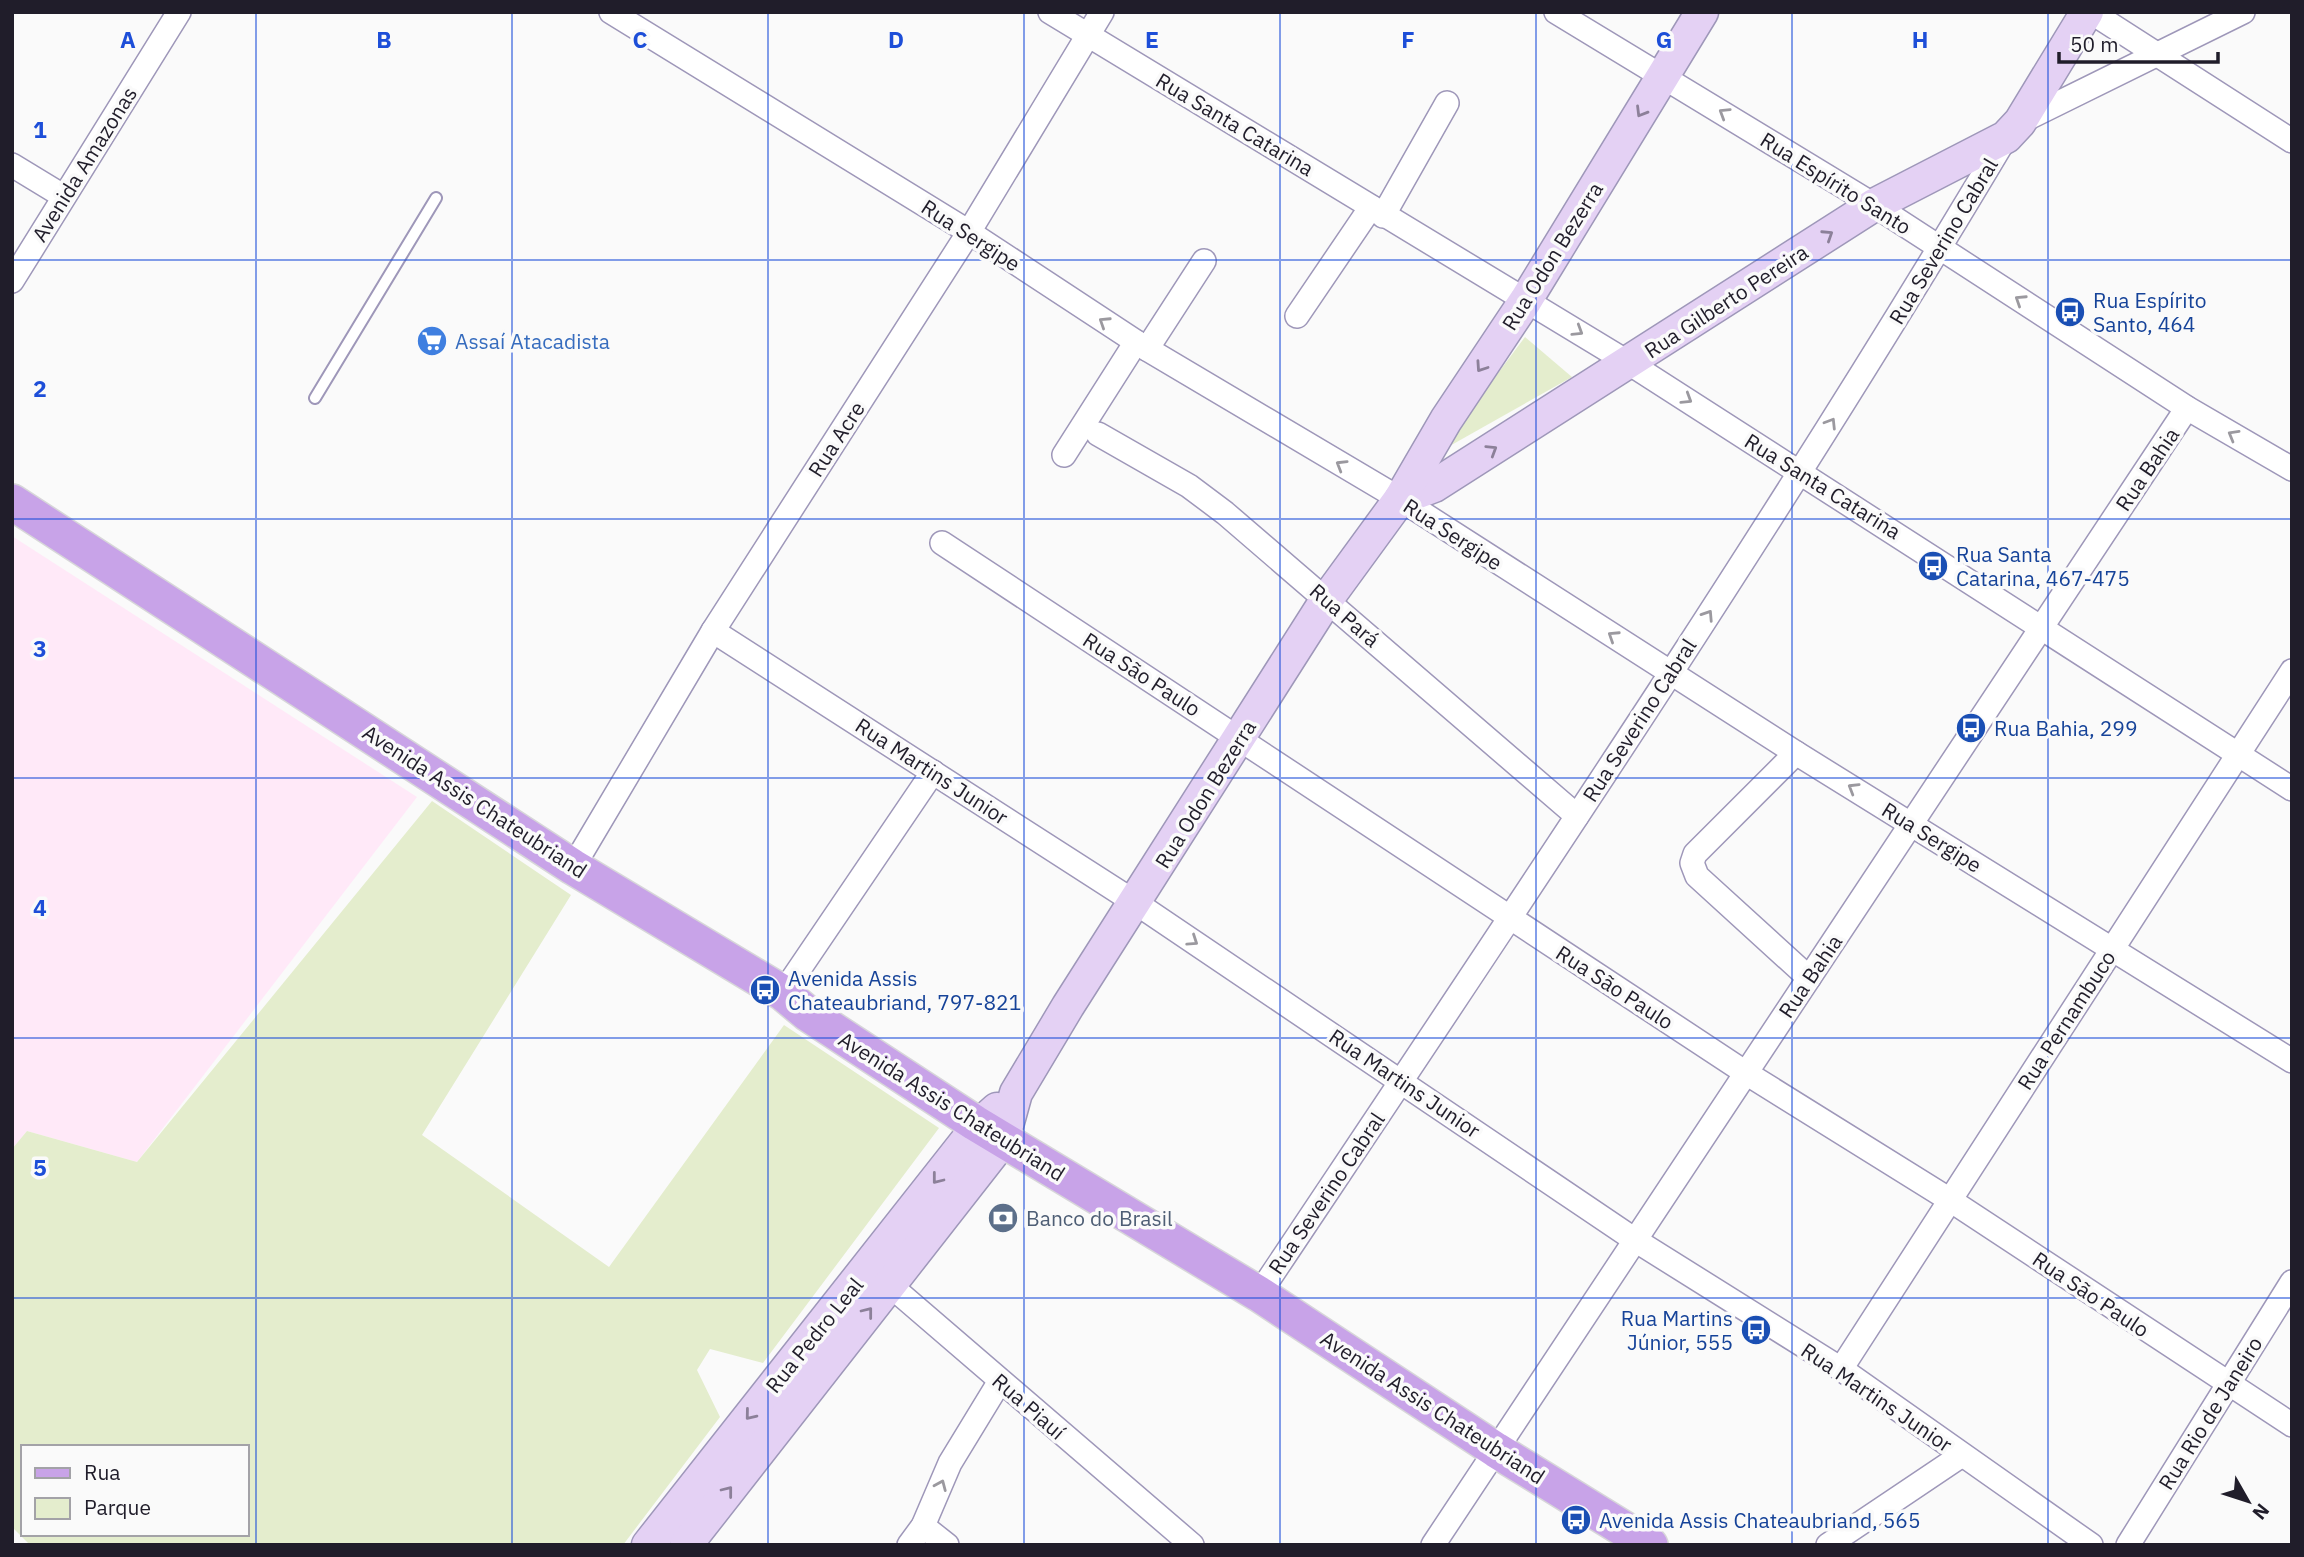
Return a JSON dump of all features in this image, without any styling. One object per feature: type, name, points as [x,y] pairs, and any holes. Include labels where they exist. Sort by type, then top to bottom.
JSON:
[{"type":"main road","name":"Rua Odon Bezerra","points":[[991,1132],[1327,599],[1400,499],[1446,420],[1526,300],[1702,12]]},
{"type":"main road","points":[[2013,130],[2089,12]]},
{"type":"main road","name":"Rua Gilberto Pereira","points":[[1400,499],[1434,486],[1874,205],[2013,130]]},
{"type":"main road","name":"Avenida Assis Chateubriand","points":[[12,502],[448,783],[573,867],[783,993],[807,1013],[991,1132],[1259,1294],[1496,1450],[1650,1545]]},
{"type":"main road","name":"Rua Pedro Leal","points":[[686,1545],[879,1276],[991,1132]]},
{"type":"main road","name":"Rua Pedro Leal","points":[[648,1545],[879,1276]]},
{"type":"street","name":"Avenida Amazonas","points":[[12,281],[178,12]]},
{"type":"street","name":"Rua Santa Catarina","points":[[1050,12],[1629,363],[1801,471],[2292,789]]},
{"type":"street","name":"Rua Acre","points":[[573,867],[713,631],[969,232],[1102,12]]},
{"type":"street","name":"Rua Espírito Santo","points":[[1556,12],[1874,205],[2187,408],[2292,469]]},
{"type":"street","points":[[2089,12],[2157,52],[2292,141]]},
{"type":"street","name":"Rua Gilberto Pereira","points":[[2013,130],[2157,52],[2243,12]]},
{"type":"street","name":"Rua Sergipe","points":[[615,13],[969,232],[1141,346],[1400,499],[1796,753],[2292,1061]]},
{"type":"street","points":[[1297,316],[1377,212],[1447,103]]},
{"type":"street","name":"Rua Severino Cabral","points":[[1259,1294],[1510,918],[1801,471],[2013,130]]},
{"type":"street","points":[[12,165],[63,196]]},
{"type":"street","points":[[1064,455],[1205,261]]},
{"type":"street","name":"Rua Bahia","points":[[1433,1545],[2187,408]]},
{"type":"street","name":"Rua Pará","points":[[1098,434],[1189,486],[1225,513],[1577,816]]},
{"type":"street","name":"Rua São Paulo","points":[[942,543],[1746,1073],[1950,1200],[2292,1425]]},
{"type":"street","name":"Rua Martins Junior","points":[[713,631],[1136,903],[1635,1240],[1841,1369],[2091,1545]]},
{"type":"street","name":"Rua Pernambuco","points":[[1841,1369],[2292,671]]},
{"type":"street","points":[[1796,753],[1695,854],[1692,863],[1698,876],[1809,978]]},
{"type":"street","points":[[783,993],[933,772]]},
{"type":"street","name":"Rua Piauí","points":[[879,1276],[1192,1545]]},
{"type":"street","name":"Rua Rio de Janeiro","points":[[2128,1545],[2292,1282]]},
{"type":"street","points":[[909,1545],[923,1526],[950,1463],[1000,1381]]},
{"type":"street","points":[[1828,1545],[1962,1455]]},
{"type":"street","points":[[923,1526],[947,1545]]},
{"type":"lane","points":[[315,398],[436,198]]},
{"type":"shaded area","points":[[12,536],[417,797],[137,1162],[27,1131],[12,1149]]},
{"type":"green space","points":[[1525,337],[1572,377],[1439,452]]},
{"type":"green space","points":[[432,801],[571,895],[422,1135],[609,1267],[784,1025],[939,1128],[763,1363],[710,1349],[697,1370],[720,1417],[623,1545],[30,1545],[21,1536],[12,1527],[12,1149],[27,1131],[137,1162]]},
{"type":"place","name":"Rua Espírito Santo, 464","points":[[2070,312]]},
{"type":"place","name":"Assaí Atacadista","points":[[432,341]]},
{"type":"place","name":"Rua Santa Catarina, 467-475","points":[[1933,566]]},
{"type":"place","name":"Rua Bahia, 299","points":[[1971,728]]},
{"type":"place","name":"Avenida Assis Chateaubriand, 797-821","points":[[765,990]]},
{"type":"place","name":"Banco do Brasil","points":[[1003,1218]]},
{"type":"place","name":"Rua Martins Júnior, 555","points":[[1756,1330]]},
{"type":"place","name":"Avenida Assis Chateaubriand, 565","points":[[1576,1520]]}]
